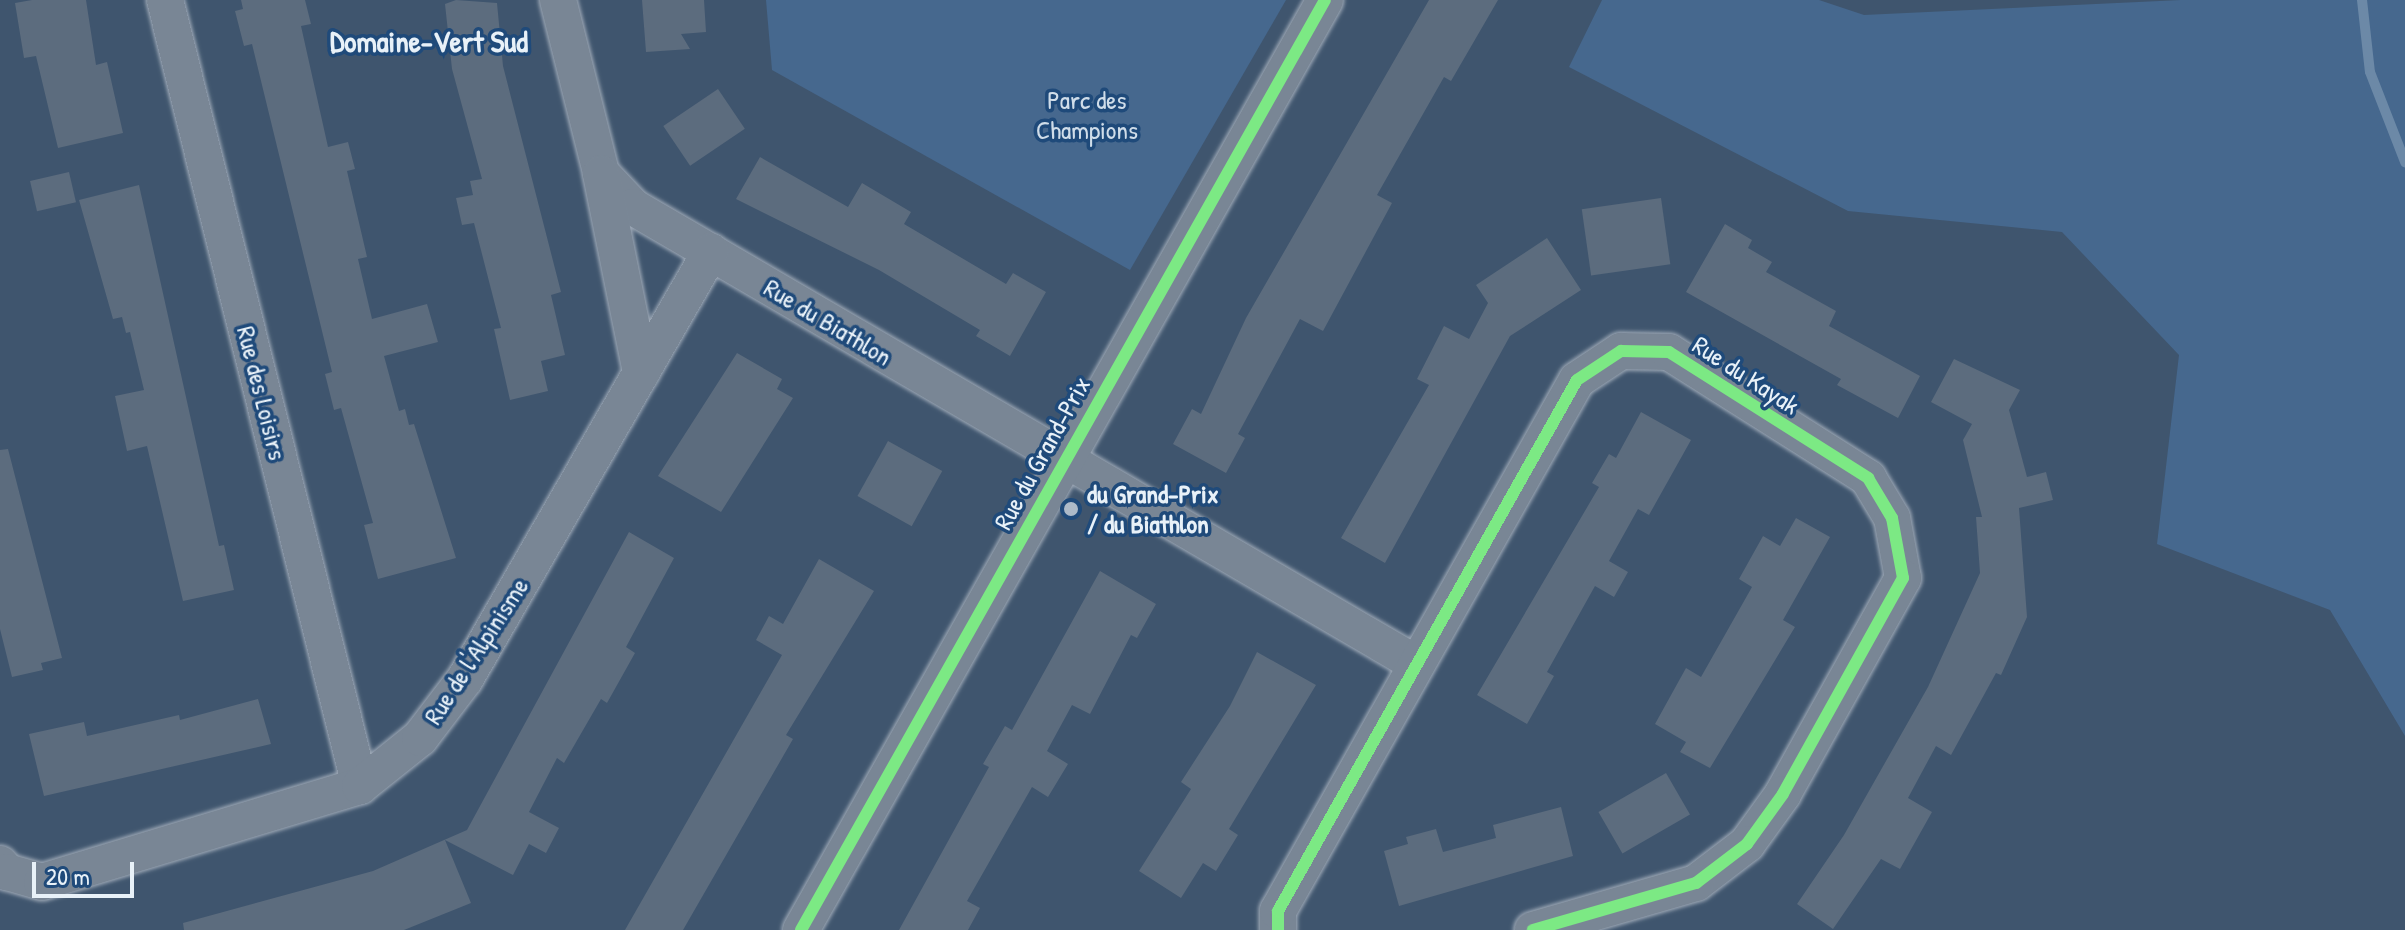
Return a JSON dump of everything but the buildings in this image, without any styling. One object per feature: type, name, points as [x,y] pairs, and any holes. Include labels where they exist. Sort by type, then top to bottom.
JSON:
[{"type":"street","name":"Rue des Loisirs","points":[[165,0],[360,786]]},
{"type":"street","name":"Rue du Biathlon","points":[[558,0],[601,173],[641,373]]},
{"type":"street","name":"Rue du Grand-Prix","points":[[801,930],[1062,461],[1325,0]]},
{"type":"street","name":"Rue du Biathlon","points":[[601,173],[633,207],[1062,461]]},
{"type":"street","name":"Rue de l'Alpinisme","points":[[0,864],[42,882],[360,786],[420,738],[465,679],[711,252]]},
{"type":"street","name":"Rue du Kayak","points":[[1278,930],[1278,911],[1577,380],[1621,351],[1669,352],[1868,478],[1892,518],[1903,578],[1783,794],[1747,844],[1696,883],[1533,930]]},
{"type":"street","points":[[1062,461],[1415,663]]},
{"type":"green space","name":"Parc des Champions","points":[[766,0],[1286,0],[1130,270],[772,70]]},
{"type":"green space","points":[[1602,0],[1819,0],[1864,15],[2181,0],[2405,0],[2405,736],[2330,610],[2157,544],[2179,355],[2062,232],[1848,211],[1569,67]]},
{"type":"waterway","points":[[2362,0],[2370,72],[2405,162]]},
{"type":"cycle path","points":[[801,930],[1325,0]]},
{"type":"cycle path","points":[[1278,930],[1278,911],[1577,380],[1621,351],[1669,352],[1868,478],[1892,518],[1903,578],[1783,794],[1747,844],[1696,883],[1533,930]]},
{"type":"place","name":"du Grand-Prix / du Biathlon","points":[[1071,509]]},
{"type":"district","name":"Domaine-Vert Sud","points":[[429,41]]}]
